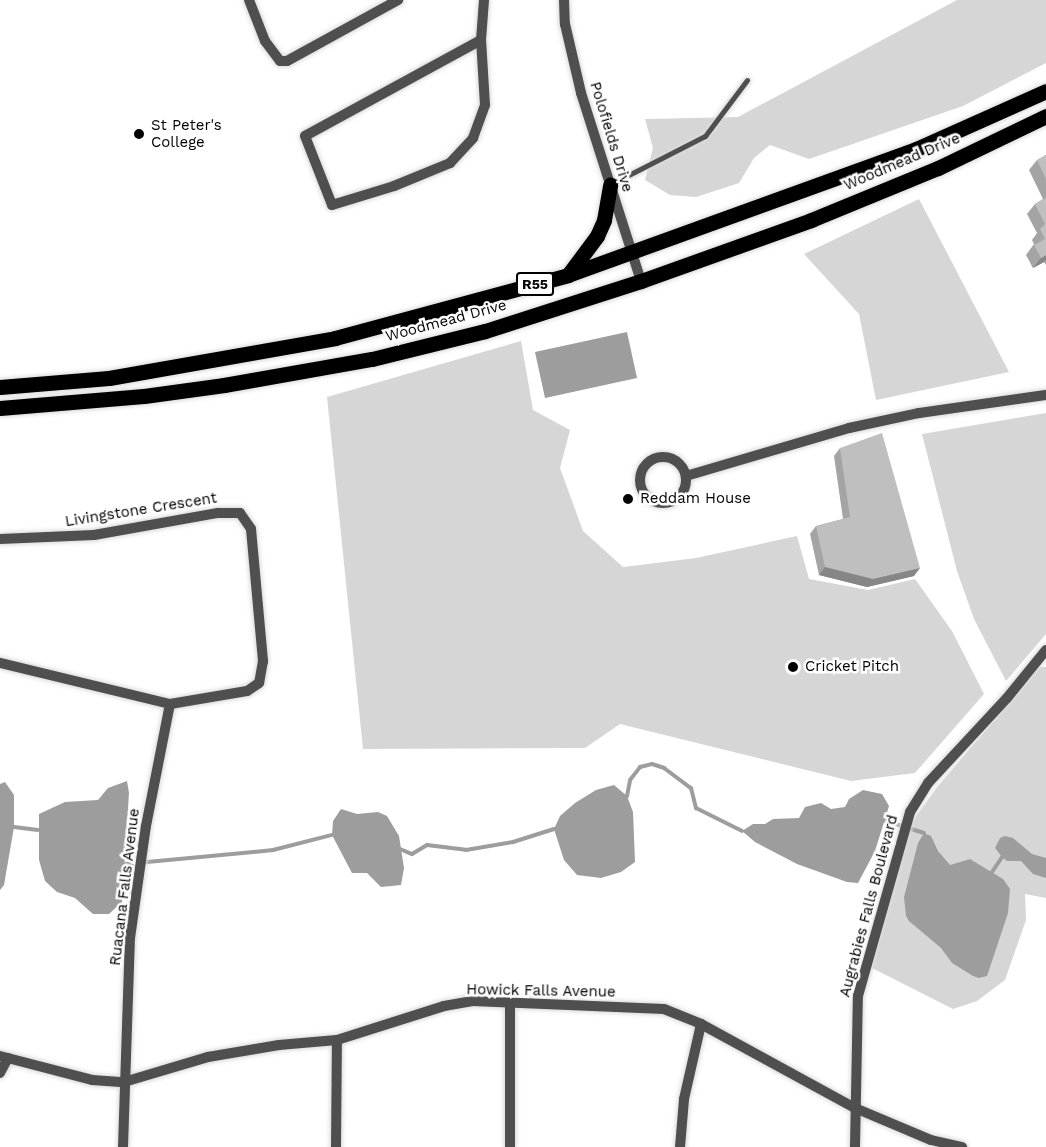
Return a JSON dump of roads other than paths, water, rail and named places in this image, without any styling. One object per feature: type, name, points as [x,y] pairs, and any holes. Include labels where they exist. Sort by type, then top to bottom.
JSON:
[{"type":"main road","name":"Woodmead Drive","points":[[0,387],[109,378],[335,338],[568,275],[916,149],[1046,91]]},
{"type":"main road","name":"Woodmead Drive","points":[[0,408],[144,396],[372,359],[484,331],[641,282],[811,220],[917,177],[1046,116]]},
{"type":"main road","points":[[568,275],[597,236],[604,220],[610,185]]},
{"type":"street","points":[[249,0],[265,41],[280,61],[287,61],[398,0]]},
{"type":"street","points":[[481,40],[305,136],[332,205],[393,186],[450,163],[473,138],[485,105],[481,40],[484,0]]},
{"type":"street","name":"Polofields Drive","points":[[564,0],[570,52],[641,282]]},
{"type":"street","points":[[686,476],[849,428],[920,413],[1046,394]]},
{"type":"street","points":[[661,456],[676,460],[686,476],[681,494],[668,502],[661,503],[647,497],[640,484],[642,469],[647,463],[661,456]]},
{"type":"street","name":"Livingstone Crescent","points":[[0,539],[94,535],[229,512],[240,513],[251,529],[263,661],[259,683],[247,691],[170,704],[0,663]]},
{"type":"street","name":"Augrabies Falls Boulevard","points":[[855,1147],[858,996],[910,812],[928,783],[1007,698],[1046,650]]},
{"type":"street","name":"Ruacana Falls Avenue","points":[[123,1147],[130,938],[146,826],[170,704]]},
{"type":"street","name":"Howick Falls Avenue","points":[[4,1057],[92,1080],[124,1082],[208,1057],[337,1040],[444,1006],[473,1001],[664,1009],[701,1024],[855,1108],[931,1140],[962,1147]]},
{"type":"street","points":[[510,1003],[510,1147]]},
{"type":"street","points":[[680,1147],[684,1099],[701,1024]]},
{"type":"street","points":[[336,1147],[337,1040]]},
{"type":"street","points":[[0,1073],[4,1057]]},
{"type":"lane","points":[[610,185],[705,136],[747,80]]},
{"type":"waterway","points":[[627,796],[630,780],[640,767],[652,764],[664,768],[691,788],[696,808],[742,831]]},
{"type":"waterway","points":[[883,820],[924,833]]},
{"type":"waterway","points":[[14,827],[38,830]]},
{"type":"waterway","points":[[400,849],[412,854],[427,845],[466,850],[513,842],[554,829]]},
{"type":"waterway","points":[[126,864],[273,850],[332,835]]},
{"type":"waterway","points":[[992,872],[1002,857]]},
{"type":"place","name":"St Peter's College","points":[[139,134]]},
{"type":"place","name":"Reddam House","points":[[628,499]]},
{"type":"place","name":"Cricket Pitch","points":[[793,667]]}]
